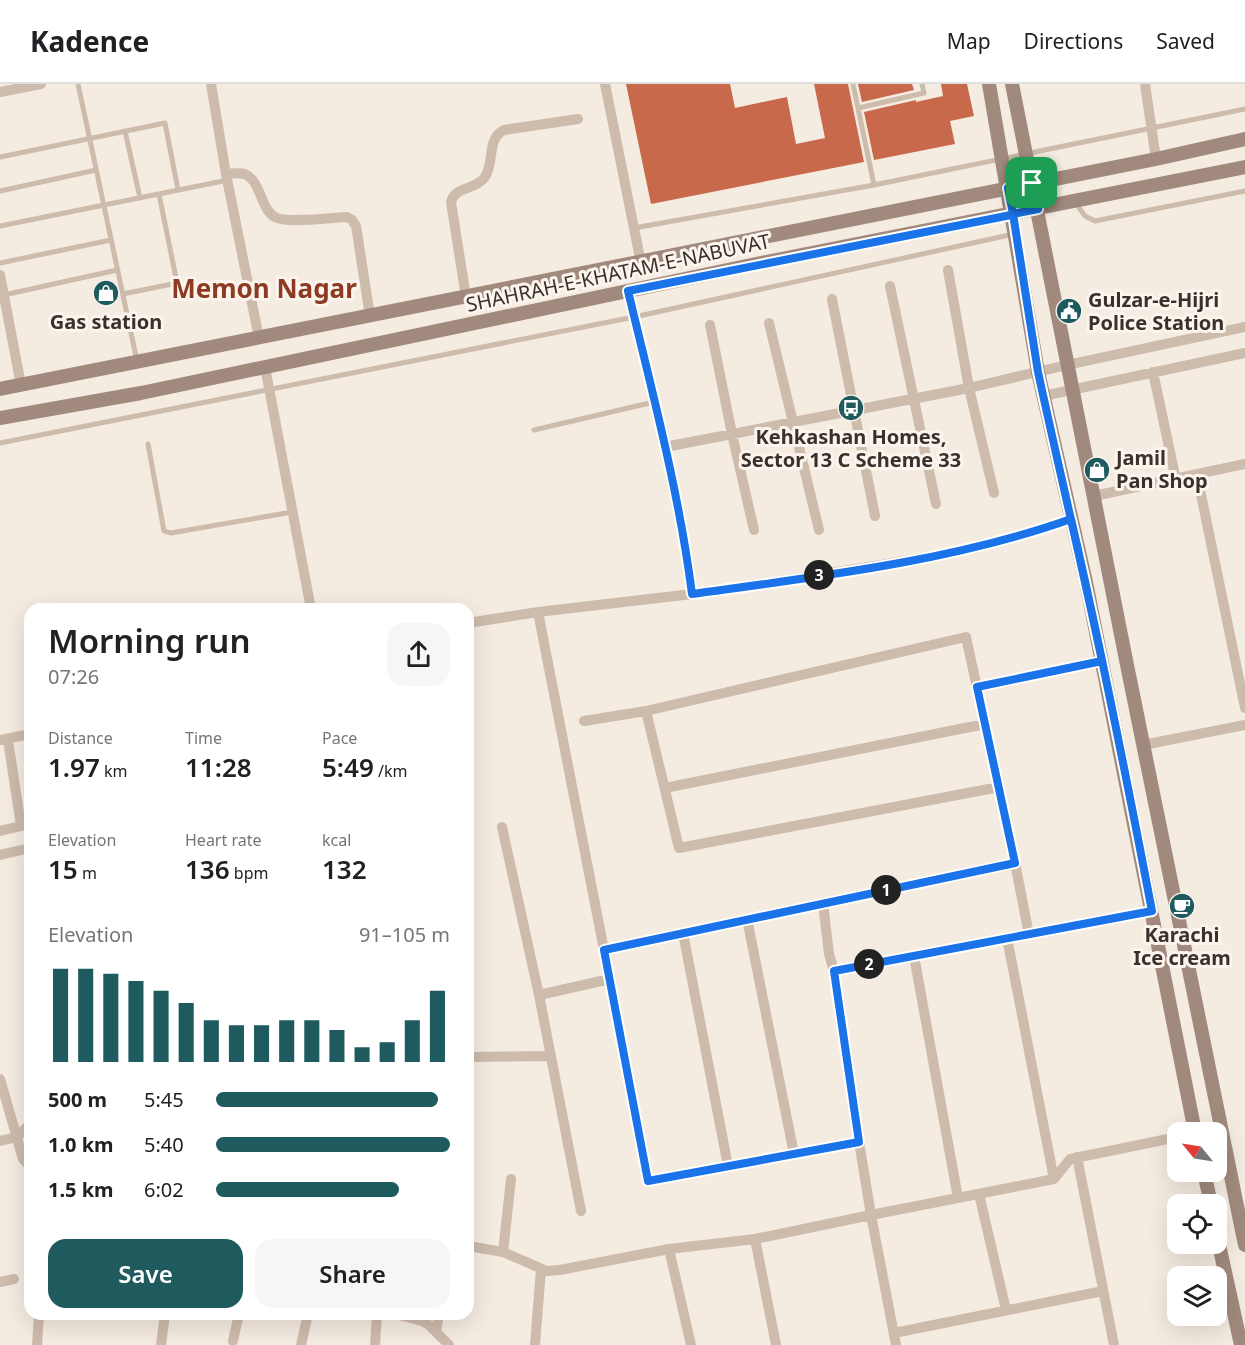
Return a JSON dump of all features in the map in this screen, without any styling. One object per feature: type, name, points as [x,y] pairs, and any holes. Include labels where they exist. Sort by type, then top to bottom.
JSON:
[{"type":"main road","points":[[989,84],[1013,214],[1038,372],[1102,661],[1196,1122]]},
{"type":"main road","points":[[1012,84],[1220,1122]]},
{"type":"main road","name":"SHAHRAH-E-KHATAM-E-NABUVAT","points":[[0,389],[641,263],[1245,139]]},
{"type":"main road","name":"SHAHRAH-E-KHATAM-E-NABUVAT","points":[[0,418],[141,393],[628,291],[1245,167]]},
{"type":"main road","points":[[1227,1157],[1245,1245]]},
{"type":"main road","points":[[1221,1254],[1241,1345]]},
{"type":"street","points":[[0,93],[41,84]]},
{"type":"street","points":[[211,84],[259,338]]},
{"type":"street","points":[[605,84],[641,263]]},
{"type":"street","points":[[1145,84],[1156,159]]},
{"type":"street","points":[[466,297],[452,197],[455,193],[478,185],[486,176],[493,143],[500,132],[578,120]]},
{"type":"street","points":[[227,177],[240,173],[252,180],[275,218],[290,220],[347,217],[352,220],[356,226],[370,316]]},
{"type":"street","points":[[948,270],[969,388],[994,493]]},
{"type":"street","points":[[0,275],[21,385]]},
{"type":"street","points":[[890,286],[936,504]]},
{"type":"street","points":[[628,291],[665,447],[692,594]]},
{"type":"street","points":[[832,299],[875,516]]},
{"type":"street","points":[[769,323],[819,530]]},
{"type":"street","points":[[710,325],[754,530]]},
{"type":"street","points":[[665,447],[969,388],[1067,364],[1245,327]]},
{"type":"street","points":[[1043,396],[1245,353]]},
{"type":"street","points":[[265,367],[310,603]]},
{"type":"street","points":[[1153,372],[1176,480]]},
{"type":"street","points":[[1094,496],[1245,464]]},
{"type":"street","points":[[1197,475],[1245,708]]},
{"type":"street","points":[[474,622],[538,612],[692,594],[911,560],[991,544],[1071,519]]},
{"type":"street","points":[[538,612],[648,1181],[859,1142]]},
{"type":"street","points":[[584,721],[646,711],[966,637],[1029,934]]},
{"type":"street","points":[[977,687],[1102,661]]},
{"type":"street","points":[[646,711],[679,848],[999,787]]},
{"type":"street","points":[[665,788],[985,724]]},
{"type":"street","points":[[1143,745],[1245,725]]},
{"type":"street","points":[[24,735],[4,740],[24,817]]},
{"type":"street","points":[[0,831],[24,825]]},
{"type":"street","points":[[502,827],[539,995],[581,1211]]},
{"type":"street","points":[[0,855],[24,849]]},
{"type":"street","points":[[604,950],[1015,863]]},
{"type":"street","points":[[823,903],[829,954],[834,971],[871,1215],[896,1345]]},
{"type":"street","points":[[834,971],[1152,911]]},
{"type":"street","points":[[747,919],[794,1154]]},
{"type":"street","points":[[683,933],[728,1166]]},
{"type":"street","points":[[1007,938],[1054,1179]]},
{"type":"street","points":[[914,956],[958,1198]]},
{"type":"street","points":[[539,995],[610,979]]},
{"type":"street","points":[[474,1057],[551,1056]]},
{"type":"street","points":[[0,1078],[24,1160]]},
{"type":"street","points":[[0,1141],[17,1137],[24,1130]]},
{"type":"street","points":[[474,1247],[503,1252],[541,1269],[560,1270],[669,1249],[754,1239],[1054,1179],[1070,1159],[1167,1139]]},
{"type":"street","points":[[1077,1157],[1114,1345]]},
{"type":"street","points":[[503,1252],[511,1179]]},
{"type":"street","points":[[979,1194],[1006,1310]]},
{"type":"street","points":[[754,1239],[776,1345]]},
{"type":"street","points":[[669,1249],[691,1345]]},
{"type":"street","points":[[535,1345],[541,1269]]},
{"type":"street","points":[[0,1282],[14,1279]]},
{"type":"street","points":[[894,1333],[1103,1291]]},
{"type":"street","points":[[37,1345],[39,1320]]},
{"type":"street","points":[[161,1345],[164,1320]]},
{"type":"street","points":[[233,1341],[238,1320]]},
{"type":"street","points":[[301,1345],[307,1320]]},
{"type":"street","points":[[375,1345],[377,1320]]},
{"type":"street","points":[[418,1320],[436,1332],[449,1345]]},
{"type":"street","points":[[436,1332],[438,1320]]},
{"type":"lane","points":[[78,84],[137,362]]},
{"type":"lane","points":[[853,84],[874,185]]},
{"type":"lane","points":[[858,108],[924,93],[922,84]]},
{"type":"lane","points":[[634,228],[874,185],[1245,109]]},
{"type":"lane","points":[[0,157],[165,123],[178,190]]},
{"type":"lane","points":[[125,131],[140,198]]},
{"type":"lane","points":[[0,190],[96,170]]},
{"type":"lane","points":[[0,226],[178,190],[227,177]]},
{"type":"lane","points":[[1074,202],[1085,216],[1095,221],[1245,191]]},
{"type":"lane","points":[[123,294],[177,283],[159,194]]},
{"type":"lane","points":[[0,443],[634,317],[1016,233]]},
{"type":"lane","points":[[0,263],[111,240]]},
{"type":"lane","points":[[4,295],[117,270]]},
{"type":"lane","points":[[534,430],[654,402]]},
{"type":"lane","points":[[148,444],[164,531],[171,533],[292,512]]},
{"type":"building","points":[[626,84],[730,84],[735,108],[787,97],[796,144],[825,138],[814,84],[848,84],[864,162],[651,204]]},
{"type":"building","points":[[858,84],[912,84],[914,90],[862,102]]},
{"type":"building","points":[[941,84],[967,84],[974,116],[950,121],[955,144],[874,160],[864,112],[943,96]]},
{"type":"place","name":"Gas station","points":[[106,293]]},
{"type":"place","name":"Gulzar-e-Hijri Police Station","points":[[1069,311]]},
{"type":"place","name":"Kehkashan Homes, Sector 13 C Scheme 33","points":[[851,408]]},
{"type":"place","name":"Jamil Pan Shop","points":[[1097,470]]},
{"type":"place","name":"Karachi Ice cream","points":[[1182,906]]},
{"type":"district","name":"Memon Nagar","points":[[264,289]]},
{"type":"route","points":[[1032,183],[1008,188],[1013,214],[1011,215],[628,291],[665,447],[692,594],[911,560],[991,544],[1071,519],[1086,582],[1138,839],[1152,911],[834,971],[859,1142],[648,1181],[604,950],[1015,863],[977,687],[1102,661],[1086,582],[1038,372],[1013,214],[1038,209],[1032,183]]}]
